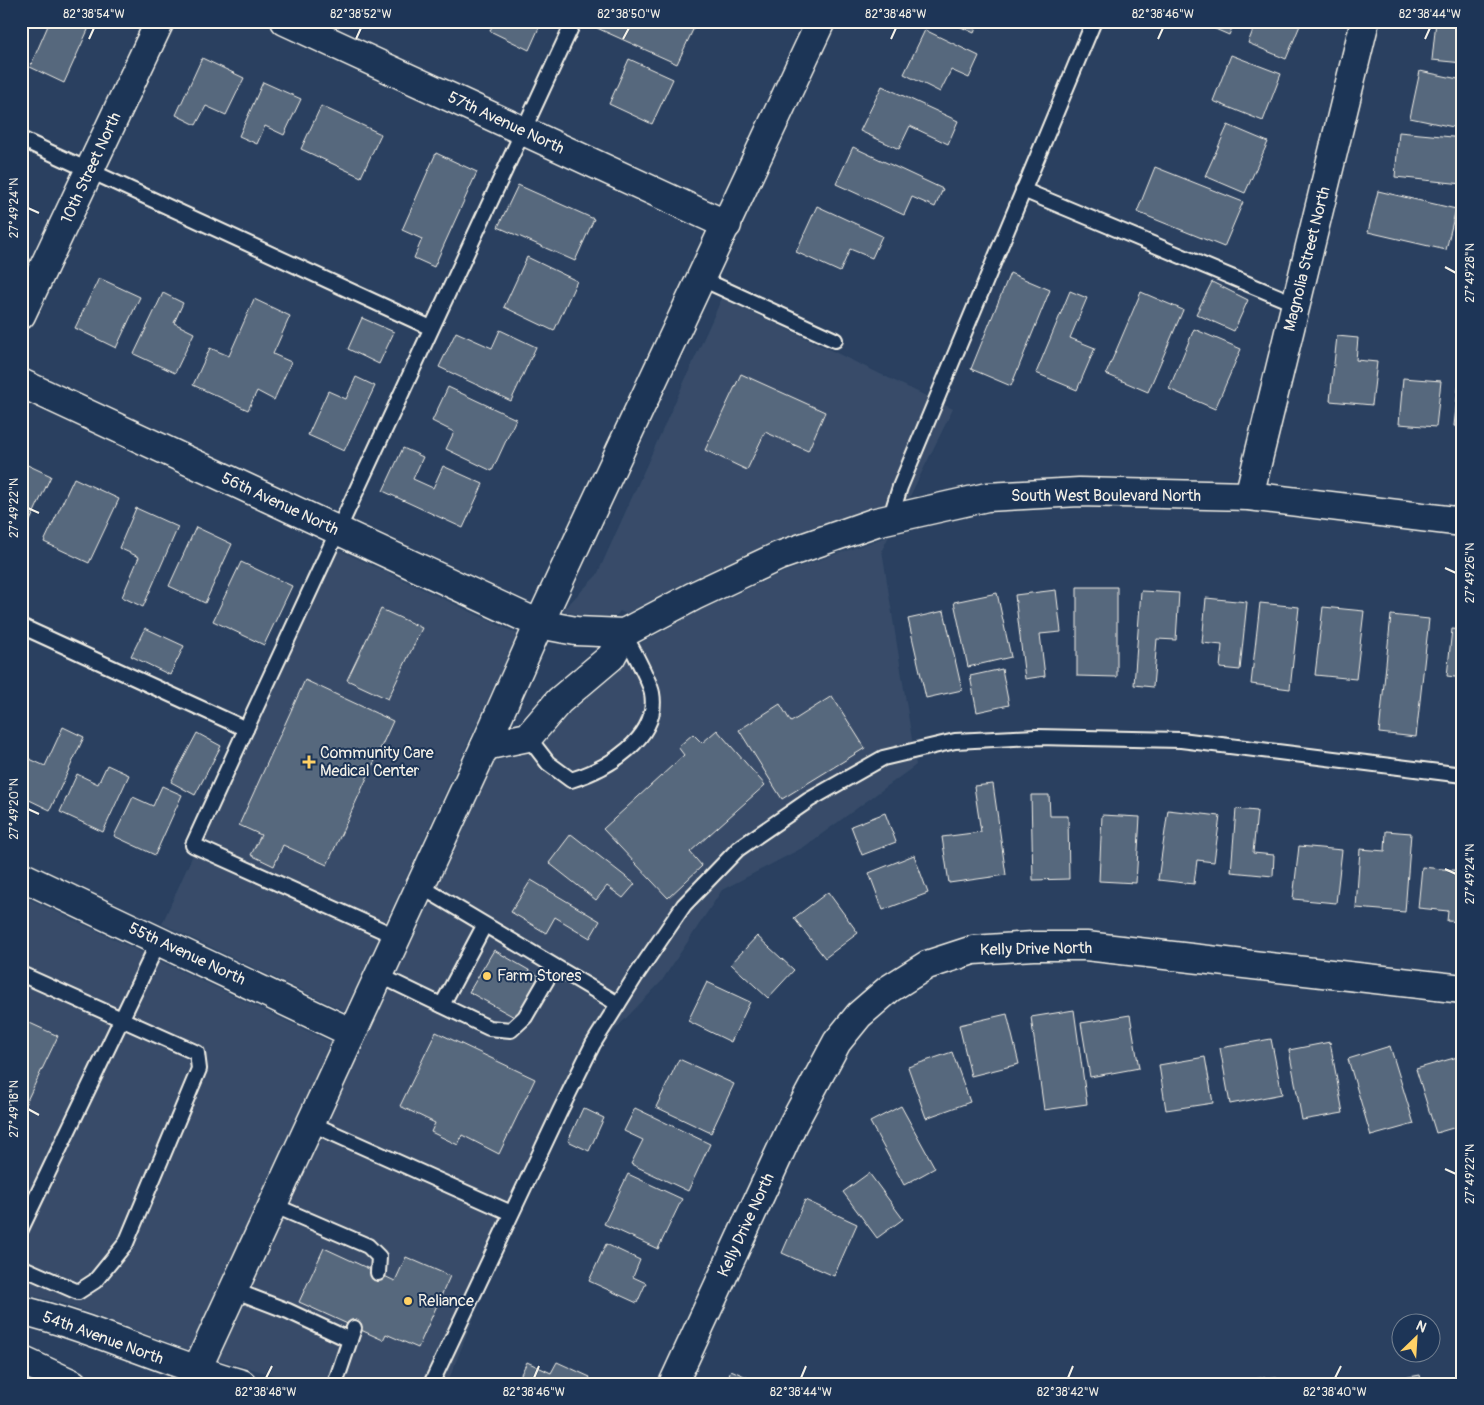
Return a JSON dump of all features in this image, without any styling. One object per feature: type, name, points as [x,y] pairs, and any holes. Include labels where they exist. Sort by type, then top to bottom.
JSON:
[{"type":"street","name":"10th Street North","points":[[21,315],[160,21]]},
{"type":"street","name":"57th Avenue North","points":[[284,21],[727,225]]},
{"type":"street","points":[[193,1377],[485,746],[539,624],[702,279],[821,21]]},
{"type":"street","name":"Magnolia Street North","points":[[1249,496],[1365,21]]},
{"type":"street","name":"56th Avenue North","points":[[21,383],[539,624]]},
{"type":"street","name":"South West Boulevard North","points":[[624,633],[694,596],[779,556],[890,519],[987,496],[1079,492],[1249,496],[1463,522]]},
{"type":"street","points":[[485,746],[528,737],[558,701],[611,657],[624,633],[576,631],[539,624]]},
{"type":"street","name":"55th Avenue North","points":[[21,876],[352,1033]]},
{"type":"street","name":"Kelly Drive North","points":[[673,1384],[793,1124],[837,1042],[859,1015],[889,989],[927,966],[973,950],[1033,946],[1086,946],[1463,988]]},
{"type":"street","name":"54th Avenue North","points":[[21,1310],[58,1319],[193,1377],[242,1384]]},
{"type":"street","points":[[21,1360],[73,1384]]},
{"type":"lane","points":[[396,937],[193,845],[574,21]]},
{"type":"lane","points":[[890,519],[900,487],[1094,21]]},
{"type":"lane","points":[[21,139],[431,328]]},
{"type":"lane","points":[[1023,190],[1296,304]]},
{"type":"lane","points":[[702,279],[835,340]]},
{"type":"lane","points":[[21,626],[246,729]]},
{"type":"lane","points":[[528,737],[548,763],[572,780],[592,774],[634,745],[650,722],[652,693],[624,633]]},
{"type":"lane","points":[[431,1384],[593,1044],[618,1004],[684,905],[738,848],[809,800],[883,758],[955,741],[1036,737],[1181,740],[1463,775]]},
{"type":"lane","points":[[420,886],[484,926],[618,1004]]},
{"type":"lane","points":[[442,1005],[484,926]]},
{"type":"lane","points":[[21,1229],[159,941]]},
{"type":"lane","points":[[379,975],[489,1028],[511,1030],[525,1017],[554,967]]},
{"type":"lane","points":[[21,974],[122,1017],[197,1053],[199,1069],[126,1243],[95,1281],[78,1292],[21,1267]]},
{"type":"lane","points":[[310,1124],[511,1213]]},
{"type":"lane","points":[[273,1204],[368,1246],[379,1257],[378,1273]]},
{"type":"lane","points":[[233,1290],[352,1334],[335,1384]]},
{"type":"shaded area","points":[[722,298],[953,409],[909,498],[872,507],[774,541],[688,581],[626,614],[620,611],[616,616],[579,615],[562,611],[597,575]]},
{"type":"shaded area","points":[[889,536],[882,550],[916,765],[804,847],[722,890],[661,982],[571,1075],[447,1384],[304,1384],[218,1359],[495,761],[529,753],[539,748],[569,713],[620,670],[632,650],[638,651],[639,644],[699,611],[784,572]]},
{"type":"shaded area","points":[[331,546],[518,634],[345,1011],[162,924]]},
{"type":"shaded area","points":[[21,895],[331,1042],[189,1350],[62,1303],[21,1293]]},
{"type":"building","points":[[50,21],[92,21],[64,83],[30,67]]},
{"type":"building","points":[[494,21],[542,21],[529,50],[490,31]]},
{"type":"building","points":[[600,21],[697,21],[677,64],[597,28]]},
{"type":"building","points":[[948,21],[979,21],[974,33]]},
{"type":"building","points":[[1197,21],[1235,21],[1229,35]]},
{"type":"building","points":[[1247,21],[1301,23],[1286,59],[1248,43],[1255,25]]},
{"type":"building","points":[[1436,21],[1463,21],[1463,63],[1432,60]]},
{"type":"building","points":[[925,30],[979,56],[969,78],[951,70],[940,92],[904,74]]},
{"type":"building","points":[[1231,55],[1281,74],[1263,121],[1213,101]]},
{"type":"building","points":[[202,58],[244,78],[226,115],[206,106],[196,125],[176,115]]},
{"type":"building","points":[[629,59],[673,79],[652,124],[609,104]]},
{"type":"building","points":[[1420,71],[1463,80],[1463,129],[1410,118]]},
{"type":"building","points":[[263,82],[301,99],[284,135],[265,126],[257,144],[239,136]]},
{"type":"building","points":[[882,86],[958,121],[948,144],[910,126],[899,149],[860,131]]},
{"type":"building","points":[[321,106],[381,134],[361,177],[301,149]]},
{"type":"building","points":[[1228,125],[1268,142],[1245,193],[1205,176]]},
{"type":"building","points":[[1399,132],[1463,138],[1463,184],[1395,177]]},
{"type":"building","points":[[853,147],[943,189],[935,207],[912,197],[904,215],[836,184]]},
{"type":"building","points":[[436,153],[477,172],[434,267],[414,258],[422,239],[402,230]]},
{"type":"building","points":[[1155,167],[1243,202],[1224,247],[1137,212]]},
{"type":"building","points":[[518,185],[594,219],[575,261],[498,227]]},
{"type":"building","points":[[1378,191],[1456,209],[1446,250],[1368,232]]},
{"type":"building","points":[[817,206],[882,236],[872,258],[850,249],[840,272],[796,252]]},
{"type":"building","points":[[527,257],[577,281],[554,331],[504,307]]},
{"type":"building","points":[[1010,273],[1050,290],[1011,386],[971,369]]},
{"type":"building","points":[[99,278],[140,297],[116,348],[75,328]]},
{"type":"building","points":[[1212,282],[1248,300],[1234,331],[1196,314]]},
{"type":"building","points":[[1070,291],[1087,298],[1070,338],[1095,348],[1077,390],[1036,373]]},
{"type":"building","points":[[1141,292],[1183,310],[1148,392],[1106,374]]},
{"type":"building","points":[[163,293],[183,303],[174,323],[194,333],[175,373],[134,354]]},
{"type":"building","points":[[254,299],[290,316],[273,354],[291,362],[274,400],[257,391],[248,410],[193,385],[210,348],[229,356]]},
{"type":"building","points":[[362,318],[394,332],[379,364],[348,349]]},
{"type":"building","points":[[1194,329],[1241,349],[1215,409],[1169,389]]},
{"type":"building","points":[[500,330],[536,347],[511,401],[439,367],[456,332],[492,348]]},
{"type":"building","points":[[1337,336],[1358,338],[1356,360],[1377,362],[1372,405],[1330,401]]},
{"type":"building","points":[[1463,355],[1463,427],[1454,426]]},
{"type":"building","points":[[741,374],[825,412],[808,451],[765,432],[747,470],[705,450]]},
{"type":"building","points":[[356,377],[375,386],[344,451],[308,435],[328,391],[346,399]]},
{"type":"building","points":[[1403,378],[1441,381],[1436,427],[1399,424]]},
{"type":"building","points":[[448,387],[516,419],[492,471],[446,449],[454,432],[432,421]]},
{"type":"building","points":[[403,448],[423,457],[413,479],[433,488],[443,466],[483,484],[463,528],[383,491]]},
{"type":"building","points":[[21,462],[51,476],[21,540]]},
{"type":"building","points":[[74,478],[119,499],[89,563],[44,542]]},
{"type":"building","points":[[136,508],[178,527],[143,607],[122,597],[139,557],[119,548]]},
{"type":"building","points":[[196,527],[232,544],[205,603],[169,586]]},
{"type":"building","points":[[241,562],[292,586],[264,645],[213,621]]},
{"type":"building","points":[[1077,587],[1117,587],[1117,677],[1077,676]]},
{"type":"building","points":[[1056,590],[1061,632],[1040,634],[1045,676],[1025,679],[1015,595]]},
{"type":"building","points":[[1141,591],[1179,593],[1176,640],[1157,639],[1153,687],[1134,685]]},
{"type":"building","points":[[997,593],[1011,657],[968,667],[954,602]]},
{"type":"building","points":[[1206,598],[1247,602],[1240,670],[1220,668],[1222,645],[1202,643]]},
{"type":"building","points":[[1260,603],[1299,607],[1290,689],[1251,684]]},
{"type":"building","points":[[1323,607],[1364,611],[1356,679],[1315,675]]},
{"type":"building","points":[[381,609],[422,628],[388,699],[347,680]]},
{"type":"building","points":[[944,611],[962,690],[926,698],[908,619]]},
{"type":"building","points":[[1391,615],[1429,619],[1416,737],[1379,733]]},
{"type":"building","points":[[145,628],[184,646],[170,675],[131,656]]},
{"type":"building","points":[[1452,629],[1463,630],[1463,678],[1447,676]]},
{"type":"building","points":[[1002,669],[1009,705],[977,712],[970,676]]},
{"type":"building","points":[[305,680],[393,721],[327,865],[283,845],[274,866],[251,855],[261,835],[239,825]]},
{"type":"building","points":[[832,696],[865,748],[782,799],[739,730],[780,704],[791,722]]},
{"type":"building","points":[[63,727],[84,737],[50,810],[21,796],[21,755],[45,766]]},
{"type":"building","points":[[717,730],[765,785],[690,852],[702,866],[668,898],[603,829],[684,755],[678,747],[693,734],[702,743]]},
{"type":"building","points":[[197,733],[221,746],[195,795],[171,782]]},
{"type":"building","points":[[107,765],[129,775],[103,832],[60,812],[77,774],[98,784]]},
{"type":"building","points":[[993,784],[1006,875],[949,883],[942,837],[981,832],[974,786]]},
{"type":"building","points":[[162,786],[182,795],[155,855],[114,836],[133,797],[153,806]]},
{"type":"building","points":[[1031,795],[1049,795],[1050,816],[1068,816],[1069,879],[1033,880]]},
{"type":"building","points":[[1236,809],[1257,811],[1253,853],[1274,855],[1273,876],[1231,872]]},
{"type":"building","points":[[1168,810],[1220,816],[1214,862],[1197,860],[1194,884],[1158,880]]},
{"type":"building","points":[[885,813],[896,842],[862,855],[851,826]]},
{"type":"building","points":[[1102,815],[1140,817],[1136,883],[1099,881]]},
{"type":"building","points":[[1386,831],[1411,833],[1405,912],[1356,908],[1360,849],[1385,851]]},
{"type":"building","points":[[571,834],[635,884],[623,898],[607,886],[596,900],[549,863]]},
{"type":"building","points":[[1299,846],[1342,850],[1336,903],[1293,899]]},
{"type":"building","points":[[914,855],[928,893],[883,910],[869,873]]},
{"type":"building","points":[[1422,867],[1463,871],[1463,922],[1447,921],[1448,911],[1418,908]]},
{"type":"building","points":[[531,880],[600,921],[590,938],[555,917],[546,933],[511,912]]},
{"type":"building","points":[[828,892],[858,933],[825,958],[794,918]]},
{"type":"building","points":[[757,936],[794,970],[768,998],[731,964]]},
{"type":"building","points":[[494,950],[539,976],[516,1018],[469,992]]},
{"type":"building","points":[[707,982],[750,1002],[731,1042],[688,1021]]},
{"type":"building","points":[[1074,1010],[1087,1104],[1044,1110],[1031,1017]]},
{"type":"building","points":[[1007,1014],[1019,1064],[971,1076],[959,1025]]},
{"type":"building","points":[[1130,1015],[1139,1068],[1090,1077],[1081,1023]]},
{"type":"building","points":[[21,1019],[58,1036],[21,1113]]},
{"type":"building","points":[[436,1032],[535,1079],[499,1154],[462,1135],[458,1145],[431,1132],[435,1123],[400,1106]]},
{"type":"building","points":[[1271,1039],[1282,1094],[1230,1104],[1220,1048]]},
{"type":"building","points":[[1330,1042],[1343,1113],[1302,1120],[1289,1050]]},
{"type":"building","points":[[1390,1046],[1414,1124],[1371,1136],[1348,1059]]},
{"type":"building","points":[[952,1052],[970,1102],[926,1118],[908,1067]]},
{"type":"building","points":[[1461,1056],[1463,1125],[1436,1133],[1416,1069]]},
{"type":"building","points":[[1205,1057],[1213,1103],[1166,1110],[1159,1065]]},
{"type":"building","points":[[679,1059],[734,1084],[711,1133],[656,1107]]},
{"type":"building","points":[[901,1106],[935,1168],[904,1185],[870,1122]]},
{"type":"building","points":[[583,1108],[604,1118],[589,1151],[568,1141]]},
{"type":"building","points":[[635,1108],[710,1144],[688,1191],[631,1164],[643,1140],[624,1131]]},
{"type":"building","points":[[869,1173],[903,1219],[877,1238],[843,1192]]},
{"type":"building","points":[[628,1174],[682,1199],[658,1249],[604,1224]]},
{"type":"building","points":[[805,1200],[857,1224],[834,1276],[782,1253]]},
{"type":"building","points":[[606,1244],[640,1260],[633,1277],[646,1283],[637,1303],[589,1281]]},
{"type":"building","points":[[324,1248],[395,1281],[406,1257],[450,1276],[418,1348],[386,1334],[383,1340],[299,1302]]},
{"type":"building","points":[[527,1362],[551,1373],[557,1362],[590,1377],[587,1384],[516,1384]]},
{"type":"building","points":[[731,1370],[762,1384],[725,1384]]},
{"type":"building","points":[[1420,1375],[1422,1384],[1383,1384],[1382,1382]]},
{"type":"building","points":[[1277,1377],[1277,1384],[1250,1384],[1249,1379]]},
{"type":"building","points":[[880,1378],[906,1384],[879,1384]]},
{"type":"place","name":"Community Care Medical Center","points":[[309,762]]},
{"type":"place","name":"Farm Stores","points":[[487,976]]},
{"type":"place","name":"Reliance","points":[[408,1301]]}]
